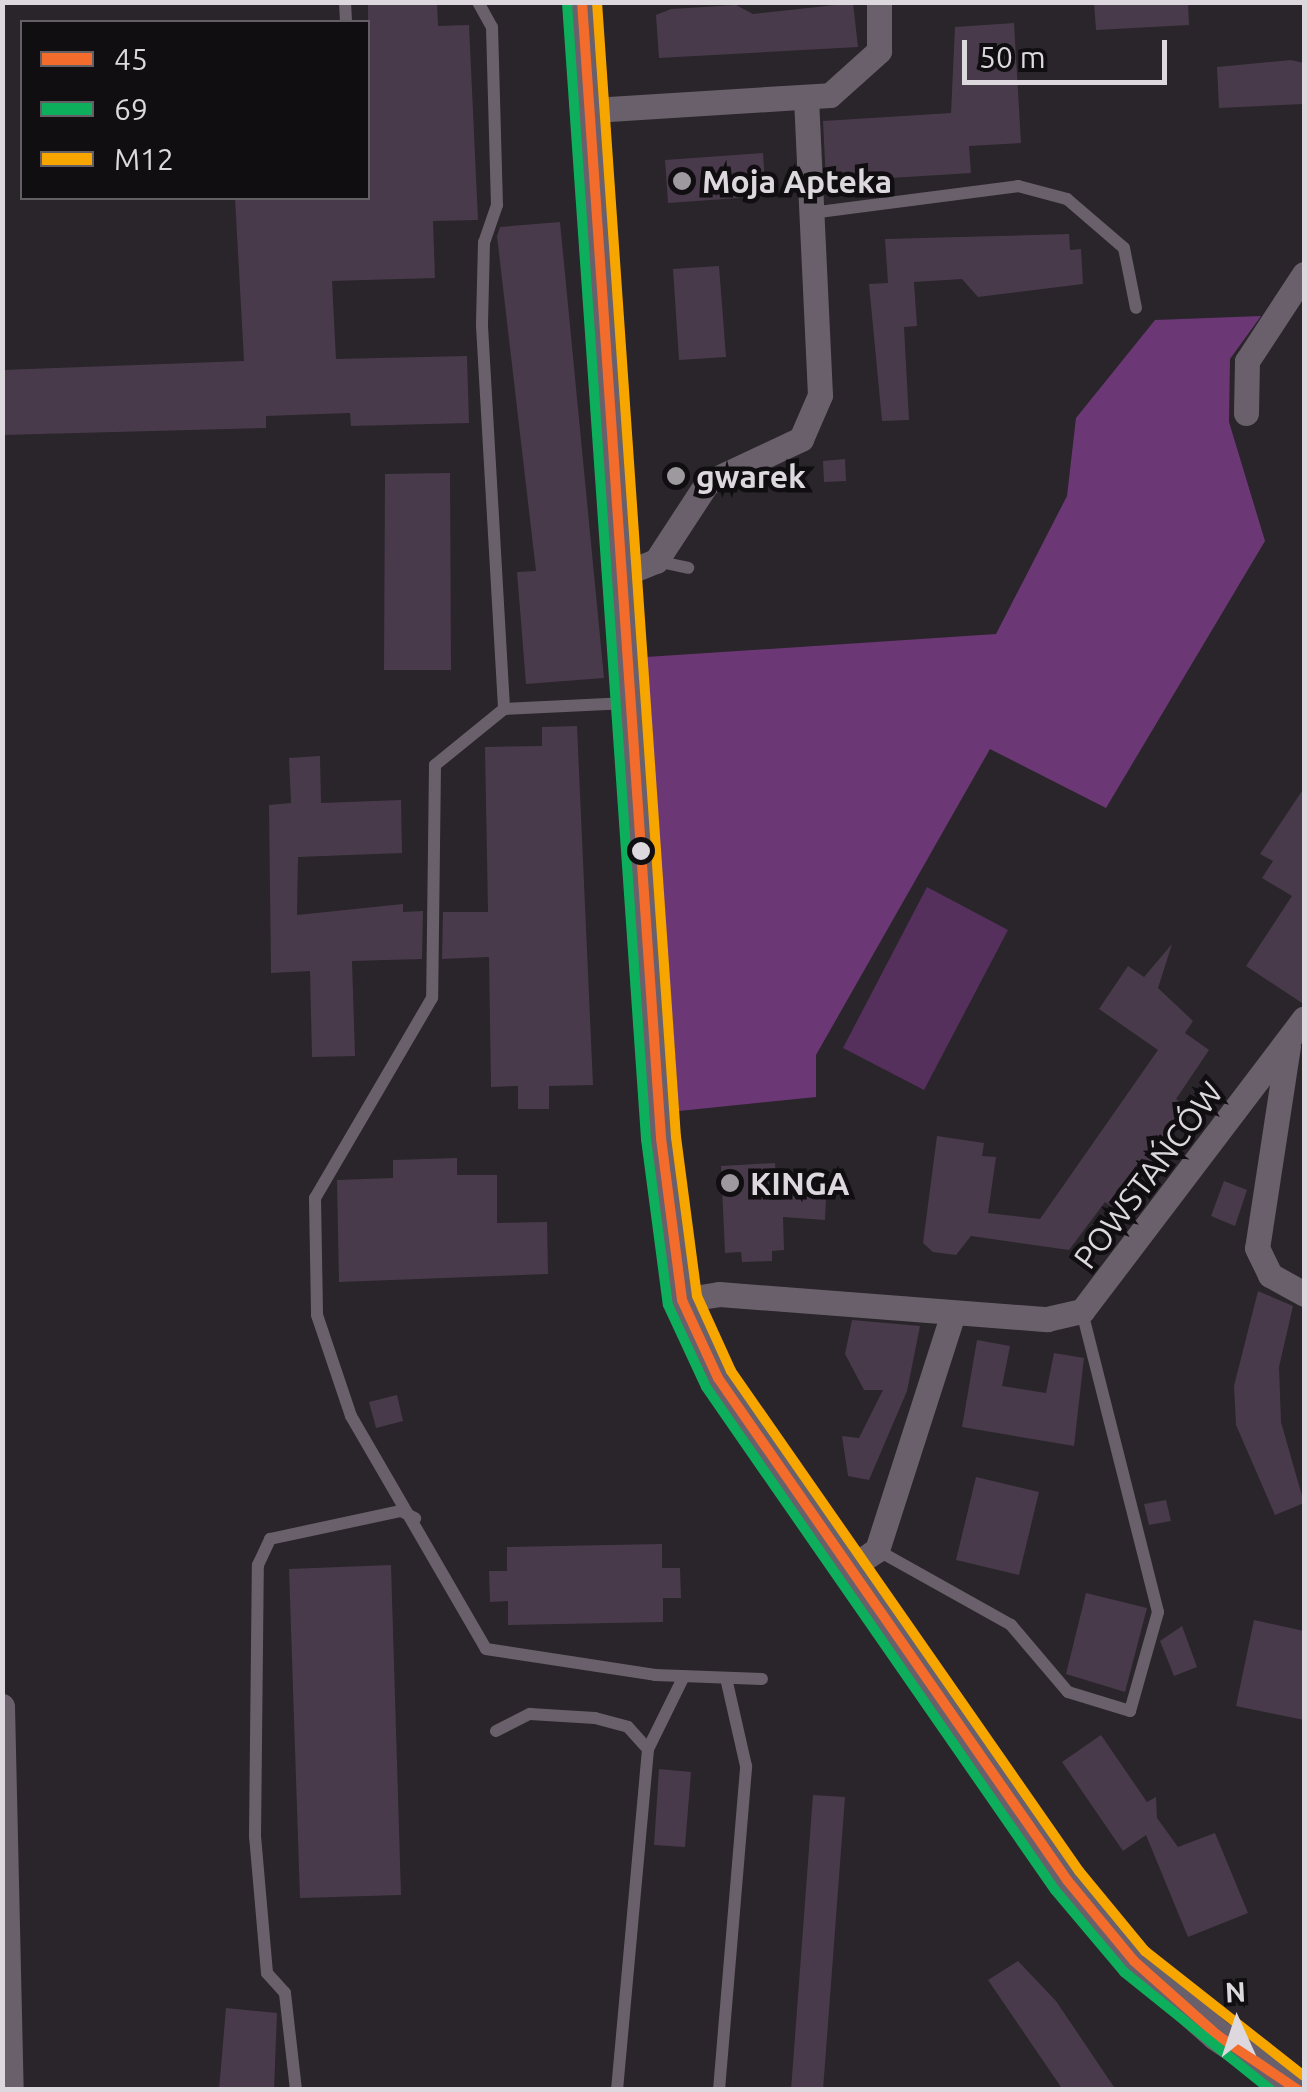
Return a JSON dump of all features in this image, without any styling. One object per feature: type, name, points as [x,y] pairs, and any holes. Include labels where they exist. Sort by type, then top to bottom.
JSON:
[{"type":"street","points":[[582,2],[594,110],[630,702],[668,1222],[682,1300],[718,1378],[864,1559],[1134,1961],[1217,2035],[1299,2090]]},
{"type":"street","points":[[594,110],[806,104],[851,81],[879,51],[880,2]]},
{"type":"street","points":[[622,575],[656,562],[707,483],[802,438],[820,395],[806,104]]},
{"type":"street","points":[[1246,413],[1247,360],[1304,274]]},
{"type":"street","points":[[1297,1029],[1257,1248],[1270,1275],[1304,1294]]},
{"type":"street","name":"POWSTAŃCÓW","points":[[682,1300],[719,1294],[1047,1319],[1082,1311],[1297,1029]]},
{"type":"street","points":[[864,1559],[954,1313]]},
{"type":"street","points":[[2,1706],[11,2090]]},
{"type":"lane","points":[[478,2],[492,27],[496,204],[484,242],[482,326],[504,709]]},
{"type":"lane","points":[[812,213],[893,195],[1018,186],[1068,198],[1124,248],[1136,308]]},
{"type":"lane","points":[[656,562],[688,568]]},
{"type":"lane","points":[[630,702],[504,709],[435,765],[432,998],[316,1198],[317,1315],[351,1416],[417,1519],[486,1649],[684,1676],[762,1679]]},
{"type":"lane","points":[[864,1559],[1010,1625],[1068,1692],[1130,1711],[1158,1612],[1082,1311]]},
{"type":"lane","points":[[296,2090],[285,1994],[267,1973],[255,1836],[258,1565],[270,1539],[401,1511],[417,1519]]},
{"type":"lane","points":[[617,2090],[648,1749],[684,1676]]},
{"type":"lane","points":[[719,2090],[746,1766],[726,1678]]},
{"type":"lane","points":[[496,1730],[530,1714],[595,1718],[628,1727],[648,1749]]},
{"type":"shaded area","points":[[1261,316],[1230,359],[1229,422],[1265,541],[1106,808],[990,749],[816,1055],[816,1097],[679,1111],[646,657],[996,634],[1067,496],[1076,418],[1155,320]]},
{"type":"shaded area","points":[[927,887],[1008,930],[924,1090],[843,1048]]},
{"type":"building","points":[[368,2],[437,2],[438,26],[469,25],[478,220],[433,221],[435,278],[332,281],[336,359],[467,356],[469,423],[351,426],[350,413],[266,416],[266,428],[2,435],[2,370],[244,361],[235,200],[370,200]]},
{"type":"building","points":[[1094,2],[1188,2],[1189,25],[1096,30]]},
{"type":"building","points":[[853,3],[858,47],[659,58],[656,15],[671,9],[736,5],[753,14]]},
{"type":"building","points":[[1014,23],[1021,143],[969,146],[971,173],[826,182],[823,121],[951,113],[955,27]]},
{"type":"building","points":[[1291,60],[1304,63],[1304,104],[1219,108],[1217,67]]},
{"type":"building","points":[[763,153],[766,196],[668,203],[665,160]]},
{"type":"building","points":[[560,222],[604,678],[526,684],[517,572],[536,571],[497,236],[500,227]]},
{"type":"building","points":[[1069,234],[1070,250],[1081,249],[1083,284],[978,297],[962,279],[914,282],[917,326],[904,327],[909,420],[882,421],[869,284],[888,283],[885,239]]},
{"type":"building","points":[[719,266],[726,357],[679,360],[673,269]]},
{"type":"building","points":[[845,459],[846,481],[824,482],[823,461]]},
{"type":"building","points":[[450,473],[451,670],[384,670],[385,474]]},
{"type":"building","points":[[577,726],[593,1085],[549,1086],[549,1109],[518,1109],[518,1086],[491,1087],[489,957],[442,959],[443,912],[488,912],[485,747],[542,746],[542,727]]},
{"type":"building","points":[[320,756],[321,803],[401,800],[402,853],[298,857],[297,915],[403,904],[403,912],[423,911],[422,959],[352,961],[355,1056],[312,1057],[310,971],[271,973],[269,805],[291,803],[289,758]]},
{"type":"building","points":[[1304,788],[1302,1003],[1246,966],[1292,896],[1262,878],[1273,861],[1260,854]]},
{"type":"building","points":[[1172,944],[1158,988],[1193,1021],[1185,1033],[1209,1050],[1176,1099],[1187,1107],[1154,1172],[1147,1167],[1115,1209],[1105,1202],[1069,1250],[971,1236],[956,1255],[933,1252],[923,1243],[937,1136],[984,1143],[982,1156],[996,1157],[988,1213],[1040,1219],[1158,1050],[1099,1009],[1128,966],[1144,977]]},
{"type":"building","points":[[457,1158],[457,1175],[497,1175],[497,1223],[547,1222],[548,1274],[339,1282],[337,1180],[393,1178],[393,1160]]},
{"type":"building","points":[[775,1163],[777,1196],[826,1197],[825,1220],[783,1217],[784,1250],[772,1251],[772,1261],[742,1262],[741,1252],[725,1253],[721,1166]]},
{"type":"building","points":[[1224,1181],[1247,1190],[1235,1226],[1211,1216]]},
{"type":"building","points":[[1258,1291],[1293,1306],[1279,1367],[1281,1422],[1304,1503],[1275,1515],[1236,1425],[1234,1386]]},
{"type":"building","points":[[852,1320],[920,1326],[907,1391],[869,1480],[848,1476],[842,1436],[859,1438],[883,1390],[864,1390],[845,1354]]},
{"type":"building","points":[[977,1340],[1010,1346],[1002,1386],[1046,1393],[1054,1353],[1084,1358],[1074,1446],[962,1427]]},
{"type":"building","points":[[397,1395],[403,1421],[376,1428],[369,1402]]},
{"type":"building","points":[[976,1477],[1039,1492],[1019,1575],[956,1560]]},
{"type":"building","points":[[1166,1500],[1171,1521],[1149,1525],[1144,1504]]},
{"type":"building","points":[[662,1544],[662,1568],[680,1568],[681,1598],[663,1598],[663,1622],[508,1625],[508,1601],[490,1602],[489,1571],[507,1571],[507,1547]]},
{"type":"building","points":[[391,1565],[401,1895],[300,1898],[289,1569]]},
{"type":"building","points":[[1086,1593],[1147,1608],[1125,1692],[1066,1674]]},
{"type":"building","points":[[1254,1620],[1304,1631],[1304,1720],[1236,1706]]},
{"type":"building","points":[[1182,1626],[1197,1667],[1174,1676],[1160,1641]]},
{"type":"building","points":[[1101,1735],[1147,1802],[1156,1797],[1157,1818],[1178,1847],[1215,1833],[1248,1913],[1188,1937],[1146,1835],[1123,1851],[1062,1762]]},
{"type":"building","points":[[659,1769],[691,1772],[685,1847],[654,1845]]},
{"type":"building","points":[[813,1795],[845,1797],[823,2090],[791,2090]]},
{"type":"building","points":[[1018,1961],[1056,2001],[1116,2090],[1063,2090],[988,1980]]},
{"type":"building","points":[[226,2008],[277,2013],[274,2090],[219,2090]]},
{"type":"transit line","name":"45","points":[[582,2],[661,1138],[682,1300],[718,1378],[1067,1880],[1134,1961],[1217,2035],[1298,2090]]},
{"type":"transit line","name":"M12","points":[[597,2],[676,1137],[697,1296],[731,1371],[1079,1871],[1145,1951],[1304,2076]]},
{"type":"transit line","name":"69","points":[[567,3],[646,1139],[668,1305],[706,1387],[1055,1890],[1124,1972],[1271,2090]]},
{"type":"place","name":"Moja Apteka","points":[[682,181]]},
{"type":"place","name":"gwarek","points":[[676,476]]},
{"type":"place","name":"KINGA","points":[[730,1183]]}]
